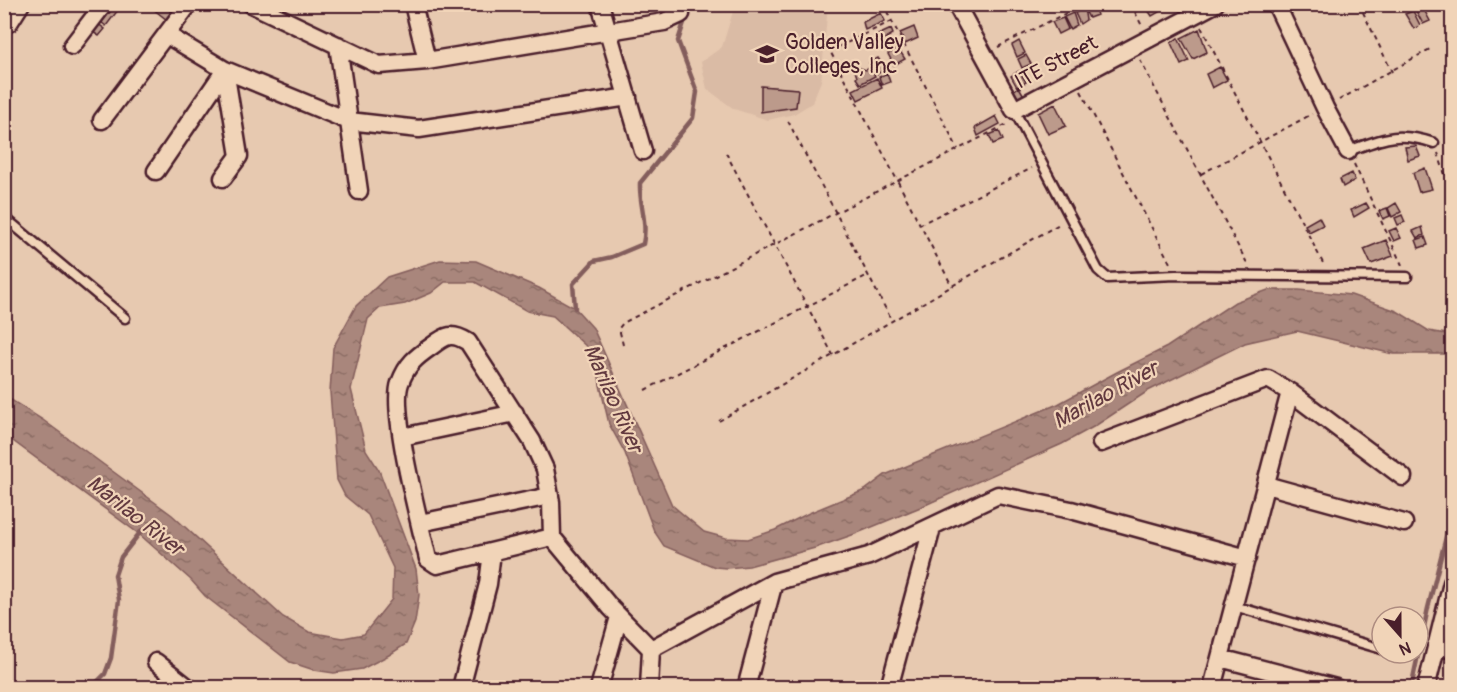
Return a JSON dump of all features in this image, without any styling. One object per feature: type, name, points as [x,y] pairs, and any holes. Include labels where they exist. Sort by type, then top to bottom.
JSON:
[{"type":"street","points":[[9,23],[21,4]]},
{"type":"street","points":[[72,46],[104,4]]},
{"type":"street","points":[[102,120],[189,4]]},
{"type":"street","points":[[251,4],[379,65],[427,61],[664,22],[681,14]]},
{"type":"street","points":[[413,4],[427,61]]},
{"type":"street","points":[[600,4],[643,150]]},
{"type":"street","points":[[956,4],[1016,114]]},
{"type":"street","name":"ITE Street","points":[[1016,114],[1074,78],[1215,4]]},
{"type":"street","points":[[1276,4],[1348,151]]},
{"type":"street","points":[[167,35],[225,70],[349,121],[419,129],[628,97]]},
{"type":"street","points":[[338,45],[359,191]]},
{"type":"street","points":[[156,171],[225,70]]},
{"type":"street","points":[[223,178],[239,156],[225,70]]},
{"type":"street","points":[[552,537],[437,565],[428,559],[402,437],[398,413],[399,386],[410,362],[447,336],[458,335],[468,342],[532,441],[544,469],[550,496],[552,537],[619,617],[651,649],[649,687]]},
{"type":"street","points":[[1101,443],[1268,380],[1290,392],[1403,477]]},
{"type":"street","points":[[1212,687],[1290,392]]},
{"type":"street","points":[[402,437],[515,413]]},
{"type":"street","points":[[1266,485],[1404,523]]},
{"type":"street","points":[[651,649],[774,582],[869,556],[998,495],[1071,510],[1247,558]]},
{"type":"street","points":[[420,523],[550,496]]},
{"type":"street","points":[[892,687],[932,528]]},
{"type":"street","points":[[461,687],[488,584],[492,552]]},
{"type":"street","points":[[746,687],[774,582]]},
{"type":"street","points":[[1426,687],[1452,583]]},
{"type":"street","points":[[599,687],[619,617]]},
{"type":"street","points":[[1436,645],[1452,650]]},
{"type":"street","points":[[1220,658],[1336,687]]},
{"type":"street","points":[[156,662],[184,686]]},
{"type":"lane","points":[[1016,114],[1103,277],[1110,279],[1176,275],[1407,277]]},
{"type":"lane","points":[[1348,151],[1393,137],[1406,136],[1434,143]]},
{"type":"lane","points":[[4,217],[125,318]]},
{"type":"lane","points":[[1234,606],[1370,646]]},
{"type":"path","points":[[884,4],[958,149]]},
{"type":"path","points":[[983,54],[1084,4]]},
{"type":"path","points":[[1131,4],[1149,39]]},
{"type":"path","points":[[1359,4],[1392,72]]},
{"type":"path","points":[[1195,15],[1329,276]]},
{"type":"path","points":[[892,21],[831,51],[952,286]]},
{"type":"path","points":[[1133,47],[1254,276]]},
{"type":"path","points":[[1201,174],[1431,49]]},
{"type":"path","points":[[1074,78],[1176,275]]},
{"type":"path","points":[[623,345],[619,328],[623,323],[958,149],[1016,114]]},
{"type":"path","points":[[788,121],[892,321]]},
{"type":"path","points":[[1434,143],[1452,196]]},
{"type":"path","points":[[1348,151],[1407,277]]},
{"type":"path","points":[[726,153],[833,356]]},
{"type":"path","points":[[919,225],[1043,163]]},
{"type":"path","points":[[719,421],[1072,217]]},
{"type":"path","points":[[645,390],[868,274]]},
{"type":"shaded area","name":"Golden Valley Colleges, Inc","points":[[735,5],[828,5],[821,81],[812,103],[794,114],[768,120],[734,109],[707,89],[701,62],[722,47]]},
{"type":"water","name":"Marilao River","points":[[440,260],[476,261],[539,288],[575,308],[593,328],[672,505],[704,532],[726,538],[748,539],[775,530],[865,490],[885,475],[1058,404],[1167,347],[1235,302],[1268,290],[1299,290],[1351,295],[1397,311],[1429,331],[1452,335],[1452,354],[1393,354],[1297,331],[1245,343],[1148,391],[1095,426],[1062,444],[923,506],[815,548],[749,566],[726,568],[715,567],[664,546],[654,531],[625,453],[609,424],[598,367],[588,348],[553,316],[527,311],[475,282],[445,282],[431,293],[405,304],[380,308],[368,319],[351,389],[366,450],[379,470],[416,569],[419,595],[415,622],[406,644],[389,655],[362,669],[334,673],[314,670],[290,662],[205,596],[191,580],[139,534],[5,435],[5,396],[43,420],[172,515],[283,617],[309,632],[343,638],[364,634],[392,599],[393,568],[368,515],[345,496],[337,480],[330,392],[333,348],[356,306],[387,277]]},
{"type":"building","points":[[147,4],[187,4],[172,24]]},
{"type":"building","points":[[1091,4],[1097,15],[1089,18],[1084,8]]},
{"type":"building","points":[[1149,4],[1156,4],[1159,12],[1152,16],[1146,7]]},
{"type":"building","points":[[109,5],[118,10],[106,26],[97,19]]},
{"type":"building","points":[[1422,6],[1430,21],[1423,24],[1415,9]]},
{"type":"building","points":[[1084,8],[1086,20],[1080,24],[1075,13]]},
{"type":"building","points":[[1413,11],[1420,25],[1414,29],[1405,14]]},
{"type":"building","points":[[881,13],[885,21],[865,30],[863,22]]},
{"type":"building","points":[[1073,13],[1077,25],[1070,29],[1064,17]]},
{"type":"building","points":[[1063,18],[1068,29],[1058,34],[1052,22]]},
{"type":"building","points":[[94,21],[105,29],[99,36],[88,29]]},
{"type":"building","points":[[914,27],[918,38],[905,44],[900,33]]},
{"type":"building","points":[[891,29],[893,34],[878,43],[876,36]]},
{"type":"building","points":[[1199,29],[1207,52],[1193,59],[1181,38]]},
{"type":"building","points":[[1178,38],[1189,61],[1181,65],[1171,43]]},
{"type":"building","points":[[1019,41],[1025,53],[1017,57],[1012,45]]},
{"type":"building","points":[[898,48],[905,59],[894,65],[888,54]]},
{"type":"building","points":[[1026,55],[1031,64],[1022,68],[1018,59]]},
{"type":"building","points":[[878,58],[886,69],[877,74],[869,63]]},
{"type":"building","points":[[870,67],[875,76],[860,84],[855,71],[860,68],[866,70]]},
{"type":"building","points":[[1220,67],[1227,80],[1212,88],[1206,74]]},
{"type":"building","points":[[1019,71],[1026,82],[1017,87],[1011,76]]},
{"type":"building","points":[[887,73],[890,82],[882,85],[879,77]]},
{"type":"building","points":[[877,78],[882,88],[858,100],[853,90]]},
{"type":"building","points":[[761,86],[798,89],[796,107],[761,112]]},
{"type":"building","points":[[1019,87],[1026,99],[1016,105],[1010,93]]},
{"type":"building","points":[[1055,104],[1066,126],[1048,134],[1038,113]]},
{"type":"building","points":[[996,116],[1000,124],[978,136],[975,128]]},
{"type":"building","points":[[999,131],[1003,140],[993,144],[989,135]]},
{"type":"building","points":[[1416,146],[1420,156],[1408,160],[1405,147]]},
{"type":"building","points":[[1425,168],[1432,189],[1419,192],[1413,173]]},
{"type":"building","points":[[1352,173],[1355,180],[1343,187],[1340,179]]},
{"type":"building","points":[[1366,203],[1369,208],[1354,217],[1351,210]]},
{"type":"building","points":[[1396,203],[1401,212],[1392,217],[1388,208]]},
{"type":"building","points":[[1387,208],[1390,216],[1383,219],[1379,211]]},
{"type":"building","points":[[1402,215],[1405,222],[1398,225],[1395,218]]},
{"type":"building","points":[[1319,217],[1323,225],[1309,232],[1305,225]]},
{"type":"building","points":[[1422,227],[1424,235],[1417,238],[1413,231]]},
{"type":"building","points":[[1396,228],[1401,238],[1394,241],[1389,231]]},
{"type":"building","points":[[1425,237],[1428,245],[1419,248],[1416,240]]},
{"type":"building","points":[[1386,240],[1393,256],[1371,264],[1364,249]]},
{"type":"waterway","points":[[575,308],[573,284],[594,261],[612,257],[643,244],[640,183],[693,118],[697,92],[678,41],[690,4]]},
{"type":"waterway","points":[[1411,688],[1452,513]]},
{"type":"waterway","name":"Marilao River","points":[[91,688],[105,674],[111,658],[119,600],[115,575],[121,557],[142,530]]},
{"type":"place","name":"Golden Valley Colleges, Inc","points":[[767,54]]}]
